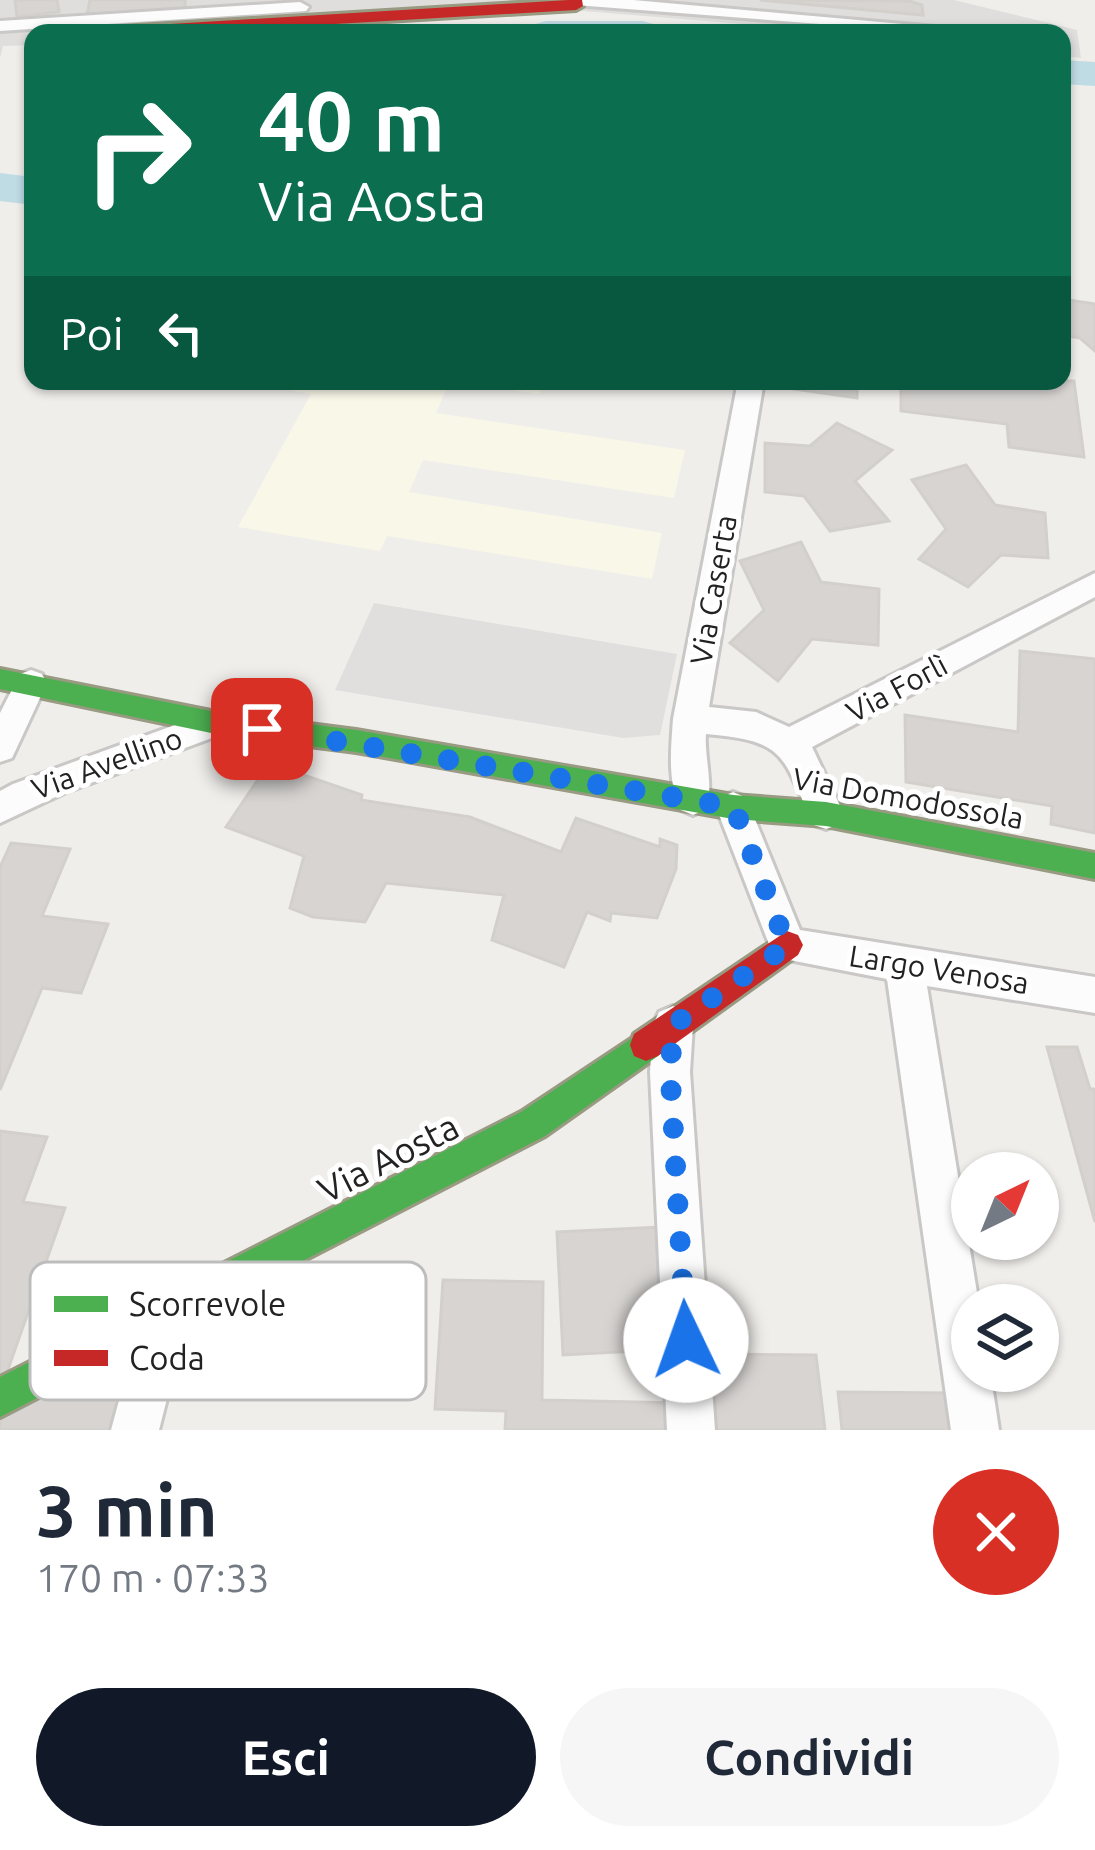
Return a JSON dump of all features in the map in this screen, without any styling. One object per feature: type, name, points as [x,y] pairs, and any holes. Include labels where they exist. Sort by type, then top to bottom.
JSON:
[{"type":"street","points":[[78,21],[82,0]]},
{"type":"street","points":[[31,24],[201,7],[300,10],[576,3]]},
{"type":"street","points":[[181,24],[300,10]]},
{"type":"street","name":"Via Caserta","points":[[693,800],[687,761],[690,719],[750,390]]},
{"type":"street","name":"Via Forlì","points":[[789,743],[1095,584]]},
{"type":"street","name":"Via Domodossola","points":[[15,681],[216,723],[356,741],[734,807],[826,814],[1095,866]]},
{"type":"street","name":"Via Avellino","points":[[0,748],[15,681]]},
{"type":"street","points":[[690,719],[756,725],[789,743],[808,766],[826,814]]},
{"type":"street","name":"Via Avellino","points":[[0,808],[21,795],[157,750],[216,723]]},
{"type":"street","points":[[734,807],[787,946]]},
{"type":"street","name":"Largo Venosa","points":[[787,946],[1095,995]]},
{"type":"street","name":"Via Aosta","points":[[264,1262],[533,1124],[787,946]]},
{"type":"street","points":[[904,964],[975,1430]]},
{"type":"street","points":[[673,1025],[670,1072],[692,1430]]},
{"type":"street","name":"Via Aosta","points":[[0,1398],[30,1382]]},
{"type":"street","points":[[135,1430],[143,1400]]},
{"type":"lane","points":[[576,3],[628,2],[871,24]]},
{"type":"shaded area","points":[[0,0],[954,0],[1052,24],[743,24],[583,11],[379,24],[24,24],[24,45],[3,46],[0,58]]},
{"type":"shaded area","points":[[1071,29],[1077,30],[1081,58],[1071,57]]},
{"type":"shaded area","points":[[289,390],[446,390],[436,413],[685,450],[674,498],[423,460],[409,492],[662,533],[652,579],[387,536],[380,551],[238,527],[311,394]]},
{"type":"shaded area","points":[[374,603],[677,654],[660,735],[623,738],[335,690]]},
{"type":"building","points":[[15,0],[57,0],[59,12],[17,17]]},
{"type":"building","points":[[90,0],[185,0],[185,9],[87,15]]},
{"type":"building","points":[[760,0],[909,1],[922,5],[923,15]]},
{"type":"building","points":[[1071,300],[1095,304],[1095,351],[1071,336]]},
{"type":"building","points":[[1074,381],[1084,457],[1009,447],[1007,424],[901,411],[901,390],[1071,390]]},
{"type":"building","points":[[801,390],[857,390],[857,398]]},
{"type":"building","points":[[837,423],[892,450],[855,481],[889,521],[830,531],[804,496],[765,492],[765,443],[810,446]]},
{"type":"building","points":[[966,465],[995,505],[1045,513],[1048,558],[1001,555],[968,587],[919,559],[946,529],[912,480]]},
{"type":"building","points":[[801,542],[821,582],[879,589],[878,645],[812,639],[778,681],[730,643],[764,610],[740,561]]},
{"type":"building","points":[[1020,651],[1095,659],[1095,833],[1051,824],[1052,806],[906,782],[905,715],[1018,732]]},
{"type":"building","points":[[269,763],[362,795],[361,800],[470,817],[561,852],[576,818],[660,847],[660,839],[677,845],[676,869],[657,918],[611,913],[610,921],[587,912],[564,967],[492,940],[504,895],[386,883],[365,922],[313,917],[290,908],[304,856],[226,827]]},
{"type":"building","points":[[11,843],[70,849],[42,916],[108,924],[81,993],[42,988],[0,1090],[0,867]]},
{"type":"building","points":[[1047,1047],[1077,1047],[1090,1089],[1095,1089],[1095,1222]]},
{"type":"building","points":[[0,1131],[47,1137],[23,1202],[65,1208],[46,1262],[30,1262],[30,1307],[6,1375],[0,1374]]},
{"type":"building","points":[[661,1227],[673,1349],[563,1355],[557,1232]]},
{"type":"building","points":[[443,1280],[543,1282],[542,1400],[682,1403],[683,1430],[505,1430],[506,1411],[435,1409]]},
{"type":"building","points":[[703,1354],[816,1355],[825,1430],[708,1430]]},
{"type":"building","points":[[838,1392],[952,1393],[959,1430],[842,1430]]},
{"type":"building","points":[[30,1394],[30,1400],[131,1400],[125,1430],[0,1430],[0,1408]]},
{"type":"waterway","points":[[1071,73],[1095,74]]},
{"type":"waterway","points":[[0,187],[24,190]]},
{"type":"traffic: fast","points":[[0,679],[216,723],[356,741],[733,807],[826,814],[1095,866]]},
{"type":"traffic: fast","points":[[265,1262],[533,1124],[646,1045]]},
{"type":"traffic: fast","points":[[0,1398],[30,1383]]},
{"type":"traffic: jam","points":[[262,24],[576,6],[575,0]]},
{"type":"traffic: jam","points":[[646,1045],[787,945]]},
{"type":"route","points":[[262,729],[734,807],[787,946],[673,1025],[670,1072],[686,1340]]}]
